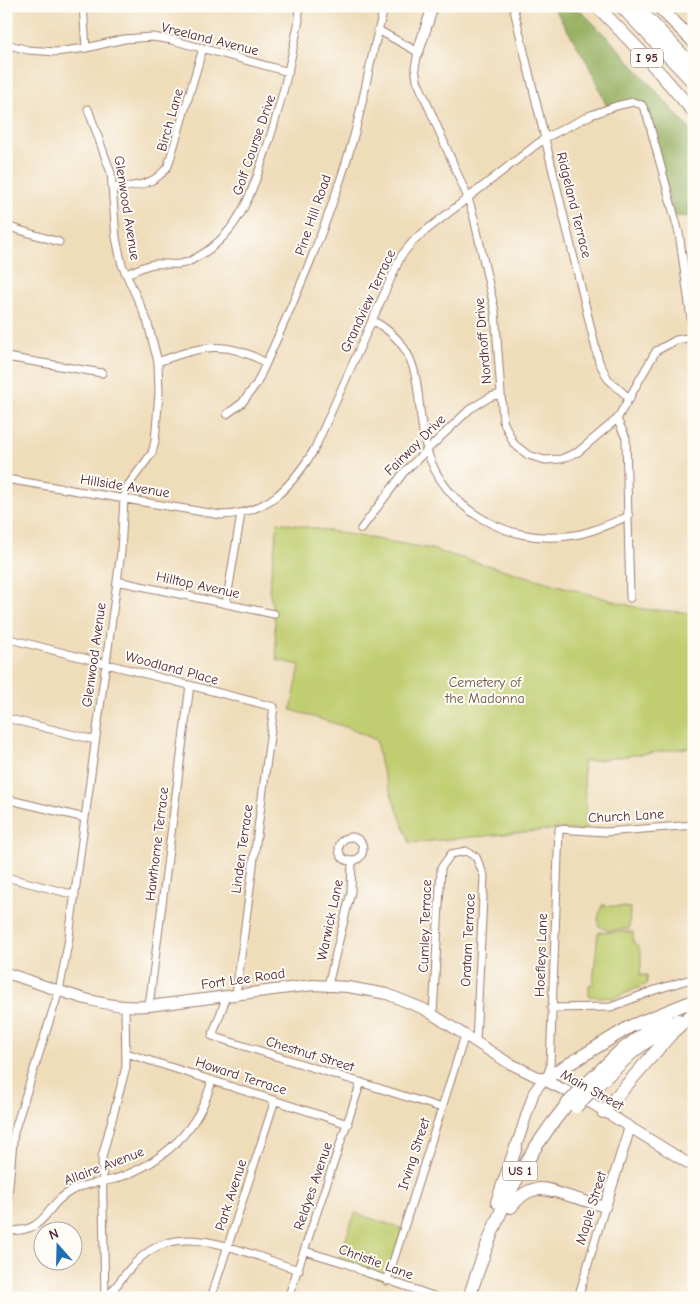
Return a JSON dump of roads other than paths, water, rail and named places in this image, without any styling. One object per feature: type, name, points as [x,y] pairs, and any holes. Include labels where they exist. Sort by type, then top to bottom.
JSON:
[{"type":"highway","name":"I 95","points":[[597,6],[644,55],[694,112]]},
{"type":"highway","name":"I 95","points":[[621,6],[694,83]]},
{"type":"highway","name":"I 95","points":[[636,6],[694,66]]},
{"type":"highway","points":[[658,6],[694,42]]},
{"type":"highway","points":[[544,1080],[631,1026],[694,1006]]},
{"type":"highway","points":[[603,1112],[694,1006]]},
{"type":"highway","name":"US 1","points":[[469,1298],[486,1246],[503,1204],[523,1165],[585,1091],[635,1050],[694,1006]]},
{"type":"highway","name":"US 1","points":[[478,1298],[496,1242],[511,1207],[541,1152],[572,1105]]},
{"type":"highway","points":[[486,1246],[508,1166],[516,1147]]},
{"type":"highway","points":[[511,1207],[529,1190],[539,1188],[552,1191]]},
{"type":"main road","points":[[418,52],[433,6]]},
{"type":"main road","name":"Fort Lee Road","points":[[6,973],[93,1002],[125,1007],[149,1006],[297,986],[328,985],[388,994],[407,1001],[476,1042]]},
{"type":"main road","name":"Main Street","points":[[476,1042],[508,1062],[581,1098],[694,1167]]},
{"type":"main road","points":[[516,1147],[532,1095],[544,1080]]},
{"type":"main road","name":"Maple Street","points":[[605,1207],[630,1127]]},
{"type":"main road","points":[[552,1191],[605,1207]]},
{"type":"street","points":[[83,6],[86,48]]},
{"type":"street","name":"Golf Course Drive","points":[[126,274],[152,264],[175,265],[191,261],[217,243],[233,226],[252,195],[279,113],[289,72],[298,20],[298,6]]},
{"type":"street","name":"Pine Hill Road","points":[[227,414],[250,394],[266,363],[318,244],[354,133],[385,6]]},
{"type":"street","name":"Ridgeland Terrace","points":[[513,6],[599,362],[608,379],[630,399]]},
{"type":"street","points":[[378,30],[418,52]]},
{"type":"street","name":"Vreeland Avenue","points":[[6,44],[43,52],[86,48],[124,39],[152,37],[203,48],[289,72]]},
{"type":"street","name":"Birch Lane","points":[[113,188],[135,187],[151,182],[168,166],[203,48]]},
{"type":"street","name":"Nordhoff Drive","points":[[418,52],[415,68],[417,80],[468,198],[495,311],[502,421],[509,437],[520,450],[536,458],[553,460],[569,457],[581,450],[617,419],[656,351],[676,340],[694,338]]},
{"type":"street","name":"Grandview Terrace","points":[[241,514],[272,500],[304,467],[314,450],[407,247],[545,138],[591,115],[633,102],[642,105],[647,115],[679,233],[694,338]]},
{"type":"street","name":"Glenwood Avenue","points":[[6,1216],[14,1132],[59,991],[75,895],[117,581],[124,498],[130,484],[152,454],[159,393],[158,362],[147,320],[126,274],[116,238],[113,188],[108,159],[88,109]]},
{"type":"street","points":[[6,226],[59,242]]},
{"type":"street","points":[[372,320],[398,338],[410,355],[418,383],[427,450],[443,483],[463,505],[485,521],[512,532],[539,537],[567,537],[593,530],[629,516]]},
{"type":"street","points":[[158,362],[195,349],[222,346],[242,350],[266,363]]},
{"type":"street","points":[[6,357],[102,373]]},
{"type":"street","name":"Fairway Drive","points":[[361,529],[396,481],[427,450],[470,409],[490,397],[500,394]]},
{"type":"street","points":[[617,419],[626,438],[630,598]]},
{"type":"street","name":"Hillside Avenue","points":[[6,479],[222,515],[241,514]]},
{"type":"street","points":[[226,604],[241,514]]},
{"type":"street","name":"Hilltop Avenue","points":[[117,581],[274,614]]},
{"type":"street","name":"Woodland Place","points":[[6,638],[274,707]]},
{"type":"street","name":"Hawthorne Terrace","points":[[149,1006],[190,685]]},
{"type":"street","name":"Linden Terrace","points":[[236,994],[274,707]]},
{"type":"street","points":[[6,718],[95,740]]},
{"type":"street","points":[[6,799],[85,818]]},
{"type":"street","name":"Church Lane","points":[[559,830],[604,832],[694,824]]},
{"type":"street","name":"Hoefleys Lane","points":[[544,1080],[550,1070],[559,830]]},
{"type":"street","name":"Cumley Terrace","points":[[433,1015],[441,868],[451,854],[462,850]]},
{"type":"street","name":"Oratam Terrace","points":[[462,850],[476,857],[484,876],[476,1042]]},
{"type":"street","name":"Warwick Lane","points":[[328,985],[351,892],[352,861]]},
{"type":"street","points":[[6,877],[75,895]]},
{"type":"street","points":[[551,1008],[611,1007],[655,990],[694,978]]},
{"type":"street","name":"Chestnut Street","points":[[224,996],[224,1004],[212,1036],[442,1108]]},
{"type":"street","points":[[106,1298],[101,1181],[103,1144],[123,1081],[126,1053],[125,1007]]},
{"type":"street","name":"Irving Street","points":[[387,1280],[465,1035]]},
{"type":"street","name":"Howard Terrace","points":[[126,1053],[348,1124]]},
{"type":"street","name":"Allaire Avenue","points":[[6,1231],[18,1231],[34,1226],[49,1214],[64,1194],[90,1183],[113,1179],[144,1166],[182,1139],[199,1114],[212,1080]]},
{"type":"street","name":"Reldyes Avenue","points":[[288,1298],[361,1082]]},
{"type":"street","name":"Park Avenue","points":[[211,1298],[275,1100]]},
{"type":"street","points":[[6,1130],[14,1132]]},
{"type":"street","name":"Maple Street","points":[[578,1298],[605,1207]]},
{"type":"street","points":[[106,1298],[139,1260],[160,1245],[193,1239],[227,1247],[299,1270]]},
{"type":"street","name":"Christie Lane","points":[[305,1251],[348,1264],[439,1298]]},
{"type":"park label","name":"Cemetery of the Madonna","points":[[485,690]]}]
